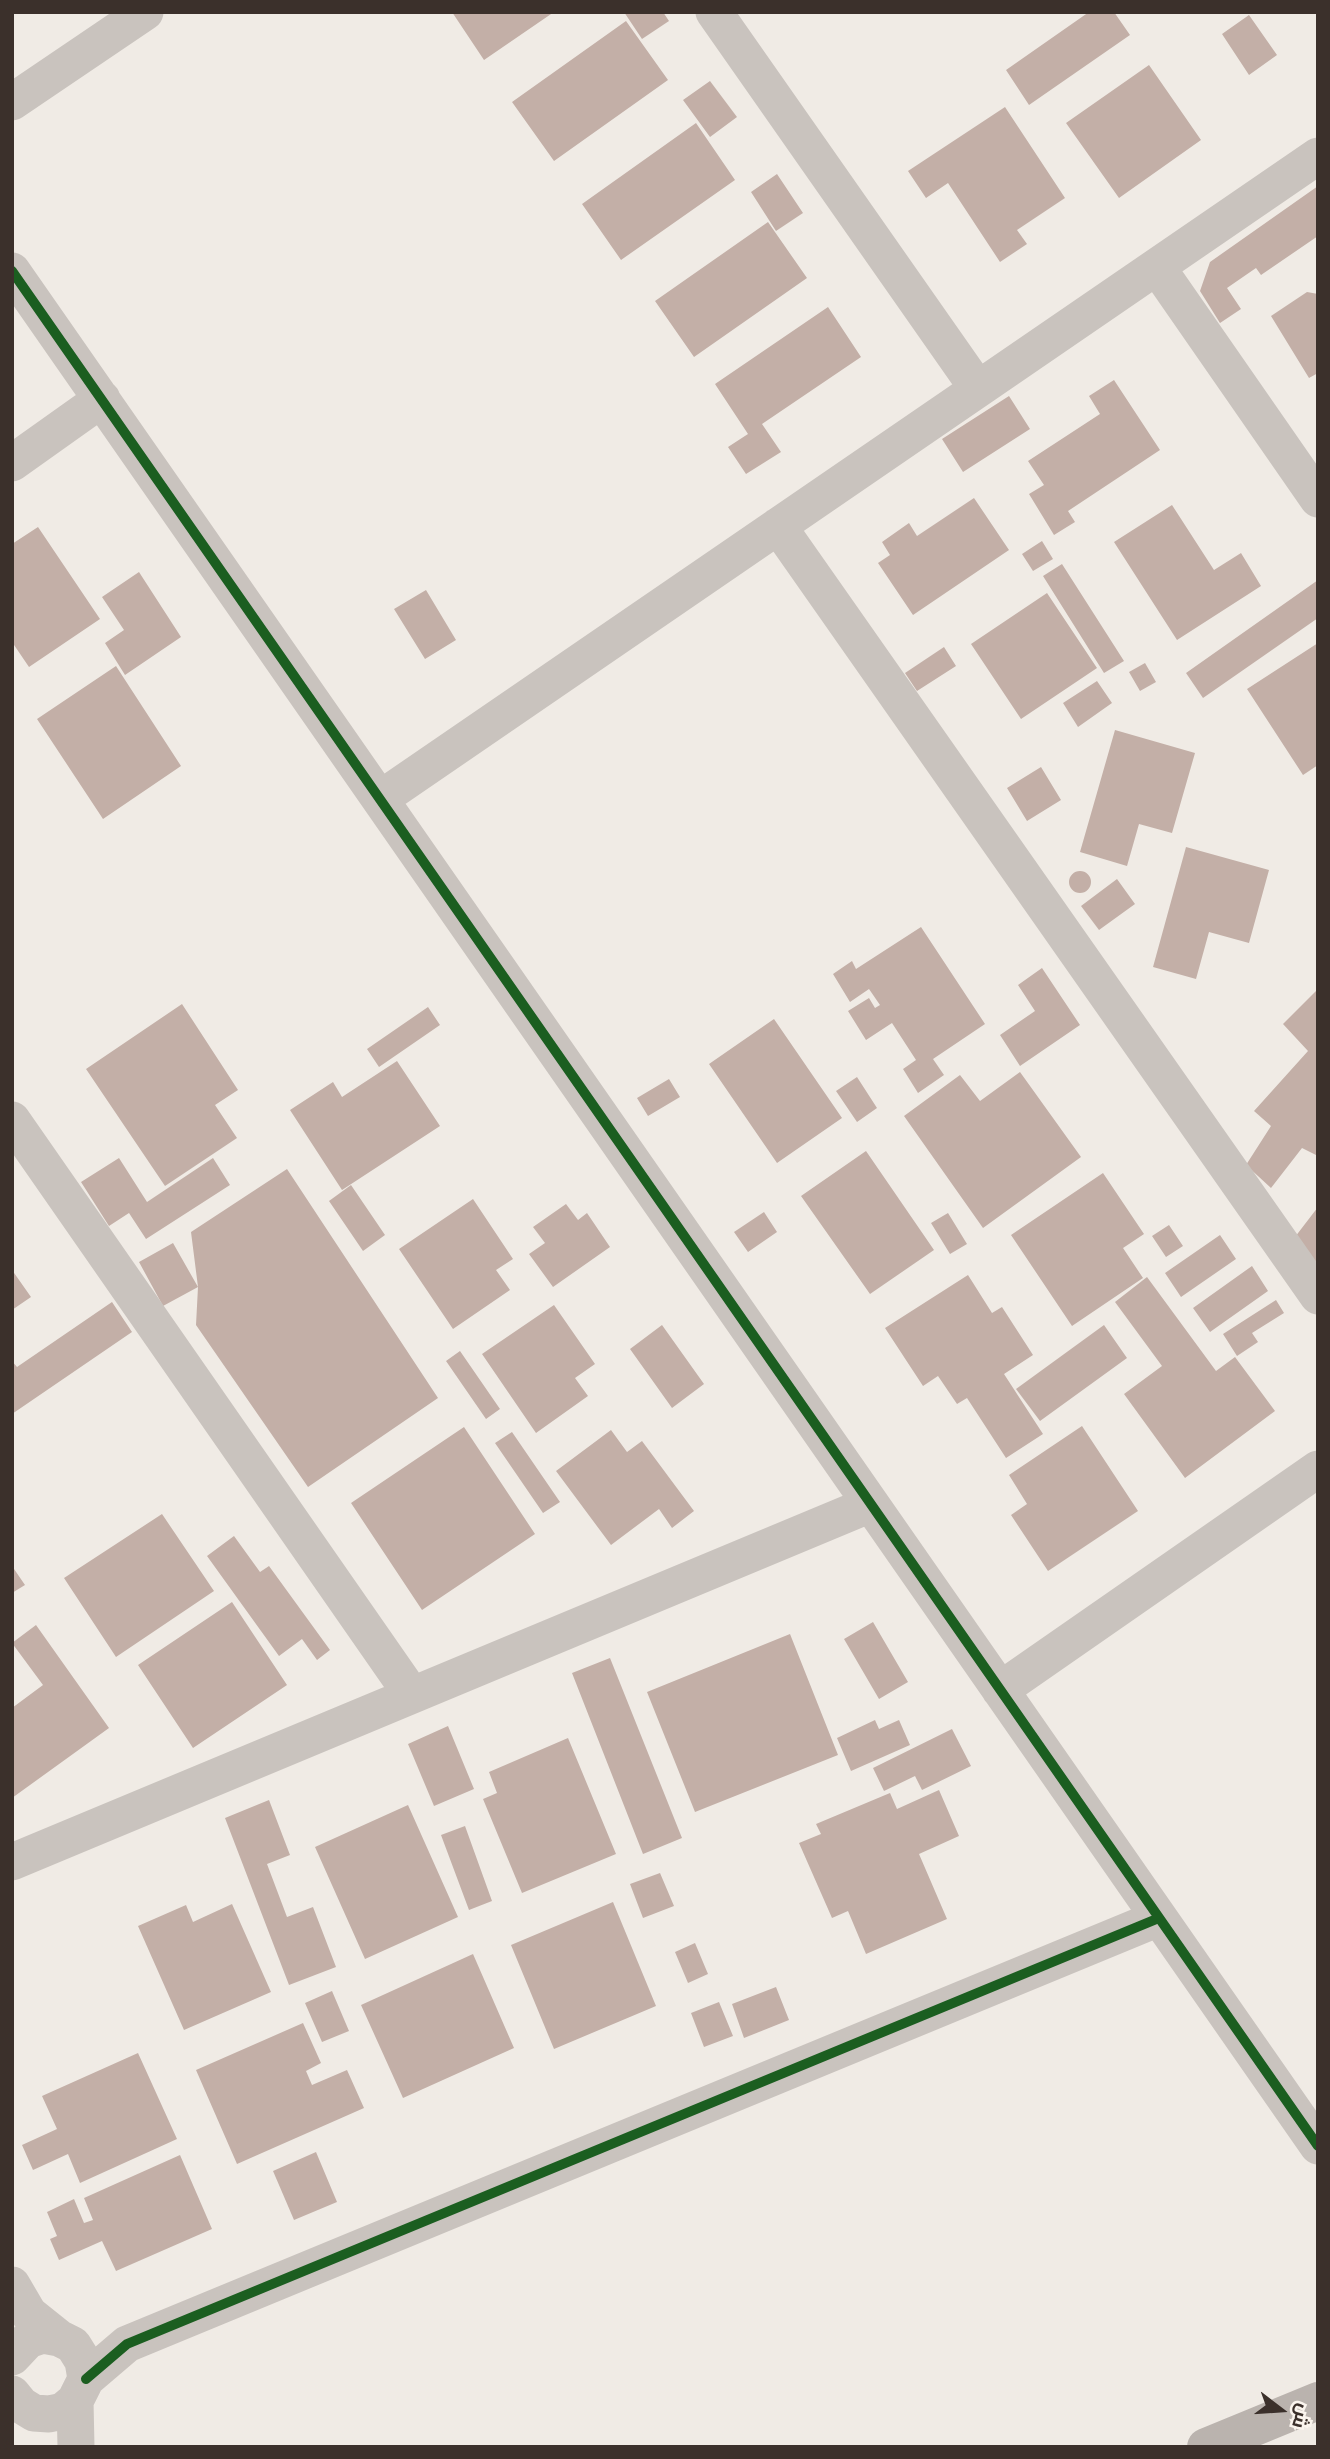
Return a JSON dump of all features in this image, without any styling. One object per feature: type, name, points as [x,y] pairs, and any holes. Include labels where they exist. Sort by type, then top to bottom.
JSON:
[{"type":"street","points":[[12,102],[145,12]]},
{"type":"street","points":[[714,12],[978,389]]},
{"type":"street","points":[[380,799],[1318,156]]},
{"type":"street","points":[[1157,267],[1318,499]]},
{"type":"street","points":[[12,271],[1318,2146]]},
{"type":"street","points":[[12,463],[102,399]]},
{"type":"street","points":[[778,526],[1318,1296]]},
{"type":"street","points":[[12,1120],[412,1695]]},
{"type":"street","points":[[1000,1690],[1318,1469]]},
{"type":"street","points":[[12,1862],[871,1504]]},
{"type":"street","points":[[43,2400],[127,2344],[1159,1918]]},
{"type":"street","points":[[15,2292],[29,2314],[66,2341],[83,2361],[43,2400]]},
{"type":"street","points":[[14,2353],[20,2315],[15,2292]]},
{"type":"street","points":[[14,2353],[28,2340],[43,2335],[66,2341],[127,2344]]},
{"type":"street","points":[[43,2400],[70,2447]]},
{"type":"street","points":[[43,2400],[76,2447]]},
{"type":"street","points":[[1206,2447],[1318,2401]]},
{"type":"building","points":[[452,12],[554,12],[484,60]]},
{"type":"building","points":[[624,12],[663,12],[669,21],[642,39]]},
{"type":"building","points":[[1089,12],[1114,12],[1130,35],[1029,105],[1006,70]]},
{"type":"building","points":[[1249,15],[1277,55],[1249,75],[1222,34]]},
{"type":"building","points":[[626,21],[668,80],[554,161],[512,102]]},
{"type":"building","points":[[1149,65],[1201,140],[1119,198],[1066,123]]},
{"type":"building","points":[[710,81],[737,117],[710,137],[683,100]]},
{"type":"building","points":[[1005,107],[1065,198],[1017,230],[1027,244],[1000,262],[948,183],[926,198],[908,171]]},
{"type":"building","points":[[696,123],[735,180],[621,260],[582,204]]},
{"type":"building","points":[[777,174],[803,213],[776,231],[751,192]]},
{"type":"building","points":[[1318,186],[1318,236],[1261,275],[1256,268],[1227,288],[1241,309],[1220,323],[1200,291],[1210,262]]},
{"type":"building","points":[[768,222],[807,278],[694,357],[655,301]]},
{"type":"building","points":[[1307,292],[1318,294],[1318,373],[1309,378],[1271,316]]},
{"type":"building","points":[[828,307],[861,357],[762,424],[781,452],[746,474],[728,447],[748,434],[715,384]]},
{"type":"building","points":[[1114,380],[1160,450],[1068,511],[1075,522],[1054,535],[1029,494],[1044,485],[1028,461],[1100,414],[1089,396]]},
{"type":"building","points":[[1009,396],[1030,429],[963,472],[942,439]]},
{"type":"building","points":[[974,498],[1009,550],[913,615],[878,563],[890,555],[882,542],[909,523],[917,536]]},
{"type":"building","points":[[1172,505],[1214,570],[1241,553],[1261,586],[1177,640],[1114,542]]},
{"type":"building","points":[[38,527],[100,619],[29,667],[12,642],[12,544]]},
{"type":"building","points":[[1042,541],[1053,559],[1033,571],[1022,554]]},
{"type":"building","points":[[1062,564],[1124,661],[1104,673],[1043,576]]},
{"type":"building","points":[[139,572],[181,637],[125,675],[105,643],[124,630],[102,597]]},
{"type":"building","points":[[1318,580],[1318,618],[1203,698],[1186,673]]},
{"type":"building","points":[[426,590],[456,640],[425,659],[394,609]]},
{"type":"building","points":[[1047,593],[1097,668],[1021,719],[971,644]]},
{"type":"building","points":[[1318,643],[1318,765],[1303,775],[1247,689]]},
{"type":"building","points":[[944,647],[956,666],[917,691],[905,673]]},
{"type":"building","points":[[1145,663],[1156,682],[1140,691],[1129,672]]},
{"type":"building","points":[[116,666],[181,766],[103,819],[37,719]]},
{"type":"building","points":[[1097,681],[1112,703],[1078,727],[1063,703]]},
{"type":"building","points":[[1115,730],[1195,753],[1172,833],[1139,824],[1127,866],[1080,852]]},
{"type":"building","points":[[1041,767],[1061,800],[1027,821],[1007,788]]},
{"type":"building","points":[[1186,847],[1269,870],[1249,943],[1209,932],[1196,979],[1153,967]]},
{"type":"building","points":[[1080,871],[1088,874],[1091,882],[1088,890],[1080,893],[1072,890],[1069,882],[1072,874]]},
{"type":"building","points":[[1117,879],[1135,904],[1099,930],[1081,906]]},
{"type":"building","points":[[921,927],[985,1024],[933,1059],[944,1075],[918,1093],[903,1069],[916,1060],[892,1023],[866,1040],[848,1011],[869,998],[875,1008],[880,1005],[869,989],[850,1002],[833,974],[852,961],[856,969]]},
{"type":"building","points":[[1042,968],[1080,1025],[1020,1066],[1000,1035],[1035,1011],[1018,985]]},
{"type":"building","points":[[1318,989],[1318,1156],[1302,1148],[1271,1188],[1246,1165],[1271,1126],[1254,1111],[1308,1051],[1283,1024]]},
{"type":"building","points":[[182,1004],[238,1090],[215,1105],[237,1138],[165,1186],[86,1069]]},
{"type":"building","points":[[428,1007],[440,1025],[379,1067],[367,1049]]},
{"type":"building","points":[[774,1019],[842,1118],[777,1163],[709,1064]]},
{"type":"building","points":[[397,1061],[440,1126],[342,1190],[290,1110],[333,1082],[342,1097]]},
{"type":"building","points":[[1020,1072],[1081,1157],[983,1228],[904,1116],[960,1075],[980,1101]]},
{"type":"building","points":[[857,1077],[877,1108],[857,1122],[836,1091]]},
{"type":"building","points":[[669,1079],[680,1097],[648,1116],[637,1098]]},
{"type":"building","points":[[866,1151],[934,1250],[870,1294],[801,1196]]},
{"type":"building","points":[[119,1158],[147,1202],[213,1158],[230,1185],[146,1239],[129,1213],[109,1226],[81,1182]]},
{"type":"building","points":[[287,1169],[438,1398],[308,1487],[196,1325],[198,1287],[191,1232]]},
{"type":"building","points":[[1103,1173],[1144,1234],[1123,1248],[1143,1278],[1072,1326],[1011,1235]]},
{"type":"building","points":[[351,1185],[385,1235],[363,1251],[329,1201]]},
{"type":"building","points":[[473,1199],[513,1259],[496,1270],[510,1290],[453,1329],[399,1249]]},
{"type":"building","points":[[566,1204],[578,1220],[587,1213],[610,1247],[553,1287],[529,1254],[545,1243],[533,1227]]},
{"type":"building","points":[[1318,1207],[1318,1269],[1295,1237]]},
{"type":"building","points":[[764,1212],[777,1232],[748,1252],[734,1232]]},
{"type":"building","points":[[948,1213],[967,1244],[950,1254],[931,1223]]},
{"type":"building","points":[[1169,1225],[1183,1246],[1166,1257],[1152,1236]]},
{"type":"building","points":[[1220,1235],[1236,1259],[1181,1297],[1165,1273]]},
{"type":"building","points":[[173,1243],[198,1287],[163,1306],[139,1262]]},
{"type":"building","points":[[1252,1266],[1268,1291],[1210,1332],[1193,1308]]},
{"type":"building","points":[[12,1270],[31,1297],[12,1310]]},
{"type":"building","points":[[968,1275],[992,1313],[1002,1307],[1033,1355],[1004,1374],[1043,1434],[1006,1458],[967,1398],[957,1404],[938,1376],[923,1386],[885,1328]]},
{"type":"building","points":[[1147,1277],[1216,1371],[1235,1357],[1275,1411],[1185,1478],[1124,1394],[1162,1366],[1115,1302]]},
{"type":"building","points":[[1276,1300],[1284,1313],[1252,1333],[1258,1342],[1237,1356],[1223,1334]]},
{"type":"building","points":[[112,1302],[132,1332],[12,1414],[12,1361],[17,1367]]},
{"type":"building","points":[[554,1305],[595,1364],[575,1378],[588,1396],[536,1433],[482,1354]]},
{"type":"building","points":[[662,1325],[704,1384],[672,1408],[630,1349]]},
{"type":"building","points":[[1104,1325],[1127,1358],[1040,1421],[1016,1389]]},
{"type":"building","points":[[460,1351],[500,1409],[486,1419],[446,1361]]},
{"type":"building","points":[[1082,1426],[1138,1511],[1048,1571],[1011,1515],[1027,1504],[1009,1475]]},
{"type":"building","points":[[464,1427],[535,1534],[422,1610],[351,1503]]},
{"type":"building","points":[[611,1430],[627,1452],[642,1441],[694,1511],[672,1528],[659,1509],[611,1545],[556,1471]]},
{"type":"building","points":[[512,1432],[560,1502],[543,1513],[495,1443]]},
{"type":"building","points":[[162,1514],[214,1591],[116,1657],[64,1578]]},
{"type":"building","points":[[234,1536],[260,1572],[269,1566],[330,1650],[317,1660],[302,1639],[279,1656],[207,1556]]},
{"type":"building","points":[[12,1566],[25,1585],[12,1593]]},
{"type":"building","points":[[232,1602],[287,1685],[193,1748],[138,1665]]},
{"type":"building","points":[[873,1622],[908,1682],[879,1699],[844,1639]]},
{"type":"building","points":[[36,1625],[109,1728],[12,1798],[12,1708],[43,1685],[12,1643]]},
{"type":"building","points":[[790,1634],[838,1755],[695,1812],[647,1692]]},
{"type":"building","points":[[610,1658],[682,1838],[643,1854],[572,1673]]},
{"type":"building","points":[[875,1720],[879,1729],[899,1720],[910,1745],[851,1771],[837,1738]]},
{"type":"building","points":[[448,1726],[474,1789],[434,1806],[408,1744]]},
{"type":"building","points":[[952,1729],[971,1766],[922,1790],[915,1776],[884,1791],[873,1768]]},
{"type":"building","points":[[568,1738],[616,1854],[522,1893],[483,1799],[497,1793],[489,1772]]},
{"type":"building","points":[[939,1790],[959,1836],[919,1854],[947,1919],[866,1954],[848,1911],[832,1918],[799,1843],[821,1834],[816,1824],[890,1793],[897,1809]]},
{"type":"building","points":[[269,1800],[290,1855],[267,1864],[287,1917],[313,1907],[336,1967],[289,1985],[225,1818]]},
{"type":"building","points":[[408,1805],[458,1917],[365,1959],[315,1847]]},
{"type":"building","points":[[465,1826],[492,1901],[469,1910],[441,1835]]},
{"type":"building","points":[[660,1873],[674,1906],[643,1918],[630,1884]]},
{"type":"building","points":[[613,1902],[656,2006],[554,2049],[511,1945]]},
{"type":"building","points":[[232,1904],[271,1992],[184,2030],[138,1926],[186,1905],[193,1922]]},
{"type":"building","points":[[695,1943],[708,1974],[688,1983],[675,1952]]},
{"type":"building","points":[[473,1954],[514,2048],[403,2098],[361,2005]]},
{"type":"building","points":[[776,1987],[789,2020],[744,2038],[732,2004]]},
{"type":"building","points":[[332,1991],[349,2031],[322,2042],[305,2003]]},
{"type":"building","points":[[719,2002],[733,2036],[704,2047],[691,2013]]},
{"type":"building","points":[[303,2023],[321,2063],[306,2071],[312,2085],[347,2070],[364,2108],[237,2164],[196,2070]]},
{"type":"building","points":[[138,2053],[177,2139],[80,2183],[68,2154],[33,2170],[22,2145],[57,2129],[42,2096]]},
{"type":"building","points":[[316,2152],[337,2202],[294,2220],[273,2171]]},
{"type":"building","points":[[180,2155],[212,2229],[116,2271],[102,2241],[59,2260],[50,2239],[57,2236],[47,2212],[74,2199],[84,2223],[93,2220],[84,2198]]},
{"type":"cycle path","points":[[12,271],[1318,2146]]},
{"type":"cycle path","points":[[86,2379],[127,2344],[1159,1918]]}]
